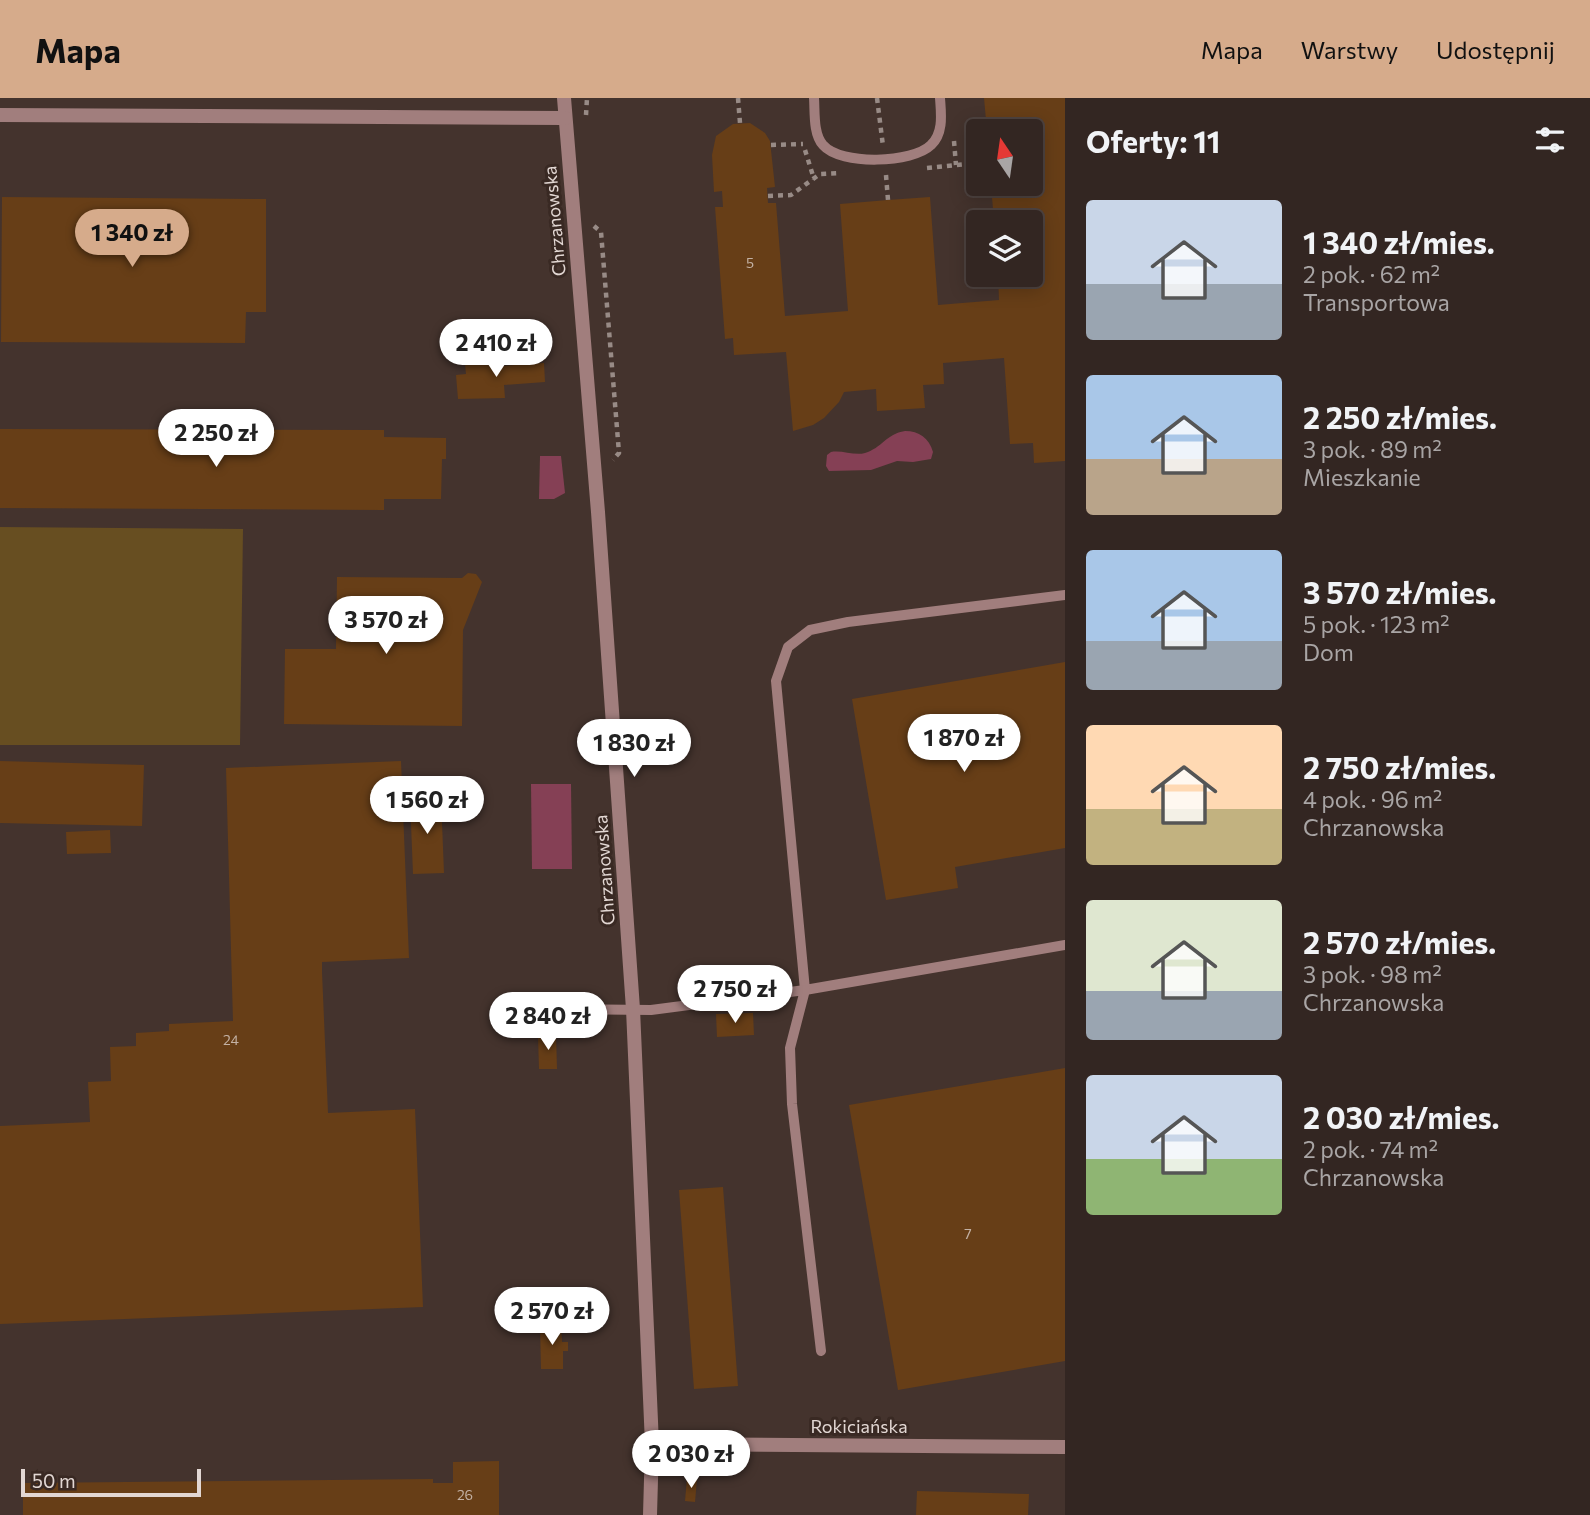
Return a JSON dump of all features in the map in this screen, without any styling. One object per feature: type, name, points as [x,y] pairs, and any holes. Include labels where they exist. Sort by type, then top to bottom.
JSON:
[{"type":"street","name":"Chrzanowska","points":[[564,98],[598,512],[633,1009],[652,1444],[650,1515]]},
{"type":"street","points":[[0,115],[565,118]]},
{"type":"street","name":"Rokiciańska","points":[[652,1444],[1065,1447]]},
{"type":"lane","points":[[814,98],[818,138],[824,147],[836,156],[864,160],[920,153],[931,145],[937,137],[941,120],[940,98]]},
{"type":"lane","points":[[821,1351],[792,1104],[790,1048],[805,990],[776,681],[788,647],[810,630],[848,622],[1065,595]]},
{"type":"lane","points":[[553,1009],[665,1009],[805,990],[1065,945]]},
{"type":"path","points":[[738,98],[740,123]]},
{"type":"path","points":[[771,145],[803,144]]},
{"type":"path","points":[[956,165],[966,164]]},
{"type":"shaded area","points":[[905,431],[915,432],[926,439],[933,452],[931,459],[897,461],[871,470],[829,471],[826,466],[827,455],[831,452],[865,453],[893,435]]},
{"type":"shaded area","points":[[540,456],[561,456],[565,493],[554,499],[539,499]]},
{"type":"shaded area","points":[[0,527],[243,529],[240,745],[0,745]]},
{"type":"shaded area","points":[[531,784],[571,784],[572,869],[532,869]]},
{"type":"building","points":[[984,98],[1065,98],[1065,461],[1034,463],[1033,443],[1010,444],[1004,358],[943,363],[944,384],[923,385],[925,408],[877,411],[876,389],[844,392],[839,402],[824,418],[813,425],[793,431],[786,352],[734,355],[733,338],[725,339],[715,207],[723,207],[722,191],[714,192],[712,155],[716,136],[733,124],[750,123],[765,133],[770,141],[775,187],[767,188],[768,203],[776,203],[785,316],[848,311],[840,204],[930,197],[938,305],[999,300],[998,287],[1043,287],[1043,210],[993,210],[992,196],[1043,196],[1043,119],[986,119]]},
{"type":"building","points":[[2,197],[266,199],[266,312],[246,312],[245,343],[1,342]]},
{"type":"building","points":[[502,361],[502,366],[544,363],[545,382],[504,385],[505,398],[458,399],[456,375],[466,374],[465,364]]},
{"type":"building","points":[[0,429],[384,430],[384,437],[446,438],[446,459],[442,459],[441,499],[384,499],[384,510],[0,508]]},
{"type":"building","points":[[468,573],[476,574],[482,582],[463,630],[462,726],[284,724],[285,649],[336,649],[337,577],[462,578]]},
{"type":"building","points":[[1065,662],[1065,848],[955,867],[958,888],[886,900],[852,699]]},
{"type":"building","points":[[0,761],[144,765],[142,826],[0,823]]},
{"type":"building","points":[[401,761],[409,958],[322,962],[322,972],[328,1113],[415,1109],[423,1307],[0,1324],[0,1126],[90,1122],[88,1082],[111,1081],[110,1047],[136,1046],[136,1033],[169,1031],[169,1024],[233,1021],[226,768]]},
{"type":"building","points":[[441,797],[444,873],[413,874],[410,799]]},
{"type":"building","points":[[110,830],[111,853],[67,854],[66,832]]},
{"type":"building","points":[[753,1013],[754,1035],[717,1037],[716,1014]]},
{"type":"building","points":[[556,1034],[557,1069],[539,1069],[538,1035]]},
{"type":"building","points":[[1065,1068],[1065,1361],[898,1390],[849,1105]]},
{"type":"building","points":[[723,1187],[738,1386],[694,1389],[679,1190]]},
{"type":"building","points":[[561,1325],[562,1342],[568,1342],[568,1351],[563,1351],[563,1369],[541,1369],[540,1326]]},
{"type":"building","points":[[499,1461],[499,1515],[23,1515],[23,1483],[433,1479],[433,1483],[453,1483],[453,1462]]},
{"type":"building","points":[[687,1478],[697,1479],[695,1502],[685,1501]]},
{"type":"building","points":[[917,1491],[1029,1494],[1028,1515],[916,1515]]}]
